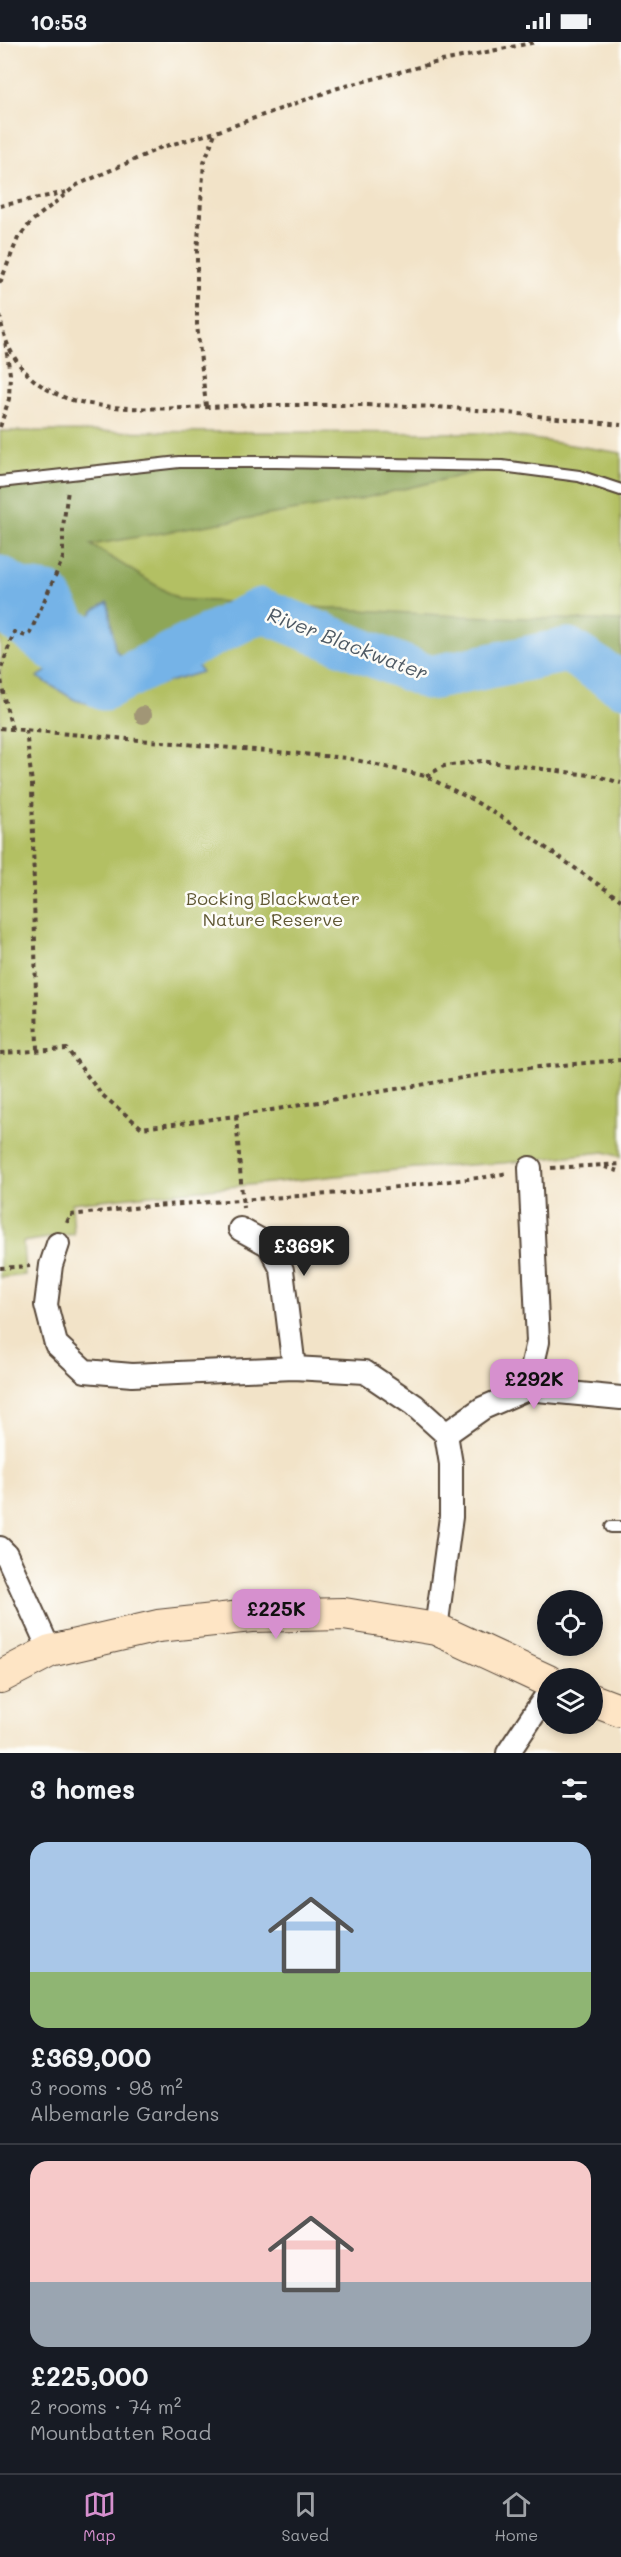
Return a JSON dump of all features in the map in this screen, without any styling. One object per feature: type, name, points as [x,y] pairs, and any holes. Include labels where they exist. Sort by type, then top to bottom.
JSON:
[{"type":"street","points":[[527,1389],[538,1341],[530,1168]]},
{"type":"street","points":[[240,1229],[269,1245],[282,1270],[294,1368]]},
{"type":"street","points":[[58,1244],[51,1265],[46,1305],[56,1344],[85,1371],[132,1375],[294,1368],[365,1372],[414,1405],[446,1434],[451,1464],[451,1517],[436,1629]]},
{"type":"street","points":[[446,1434],[483,1408],[527,1389],[621,1398]]},
{"type":"street","points":[[0,1548],[6,1554],[50,1651]]},
{"type":"street","points":[[0,1677],[50,1651],[158,1626],[251,1616],[344,1614],[436,1629],[537,1676]]},
{"type":"street","points":[[603,1704],[621,1711]]},
{"type":"street","points":[[508,1753],[537,1710]]},
{"type":"lane","points":[[0,482],[179,462],[502,466],[579,476],[621,490]]},
{"type":"path","points":[[0,281],[18,238],[32,221],[77,185],[162,147],[216,132],[338,88],[441,62],[536,42]]},
{"type":"path","points":[[207,406],[196,325],[197,252],[204,163],[216,132]]},
{"type":"path","points":[[0,206],[69,192]]},
{"type":"path","points":[[0,274],[0,281]]},
{"type":"path","points":[[0,315],[10,374],[9,399],[0,427]]},
{"type":"path","points":[[4,335],[18,367],[43,387],[75,401],[132,409],[207,406],[388,406],[475,410],[621,425]]},
{"type":"path","points":[[12,729],[0,672],[14,632],[26,636],[30,633],[42,601],[50,590],[63,558],[63,527],[70,474]]},
{"type":"path","points":[[0,728],[347,758],[425,777],[471,799],[504,819],[621,900]]},
{"type":"path","points":[[26,730],[32,784],[37,1051]]},
{"type":"path","points":[[425,777],[444,766],[481,761],[597,777],[621,783]]},
{"type":"path","points":[[0,1053],[67,1049],[101,1094],[142,1128],[236,1116],[515,1069],[621,1060]]},
{"type":"path","points":[[236,1116],[244,1199],[240,1229]]},
{"type":"path","points":[[58,1244],[70,1215],[244,1199],[343,1193],[486,1177],[530,1168],[621,1164]]},
{"type":"path","points":[[605,1166],[621,1172]]},
{"type":"green space","name":"Bocking Blackwater Nature Reserve","points":[[0,431],[495,433],[621,453],[621,1157],[604,1152],[504,1163],[415,1168],[72,1203],[74,1234],[23,1242],[25,1275],[0,1278]]},
{"type":"green space","points":[[179,462],[502,466],[356,500],[91,545],[178,599],[458,616],[621,621],[621,684],[568,650],[430,678],[261,610],[104,688],[6,611],[0,612],[0,483]]},
{"type":"water","points":[[108,602],[115,649],[127,665],[171,672],[197,665],[202,672],[111,699],[97,706],[75,700],[37,677],[90,645],[92,631],[86,623],[94,610]]},
{"type":"waterway","points":[[0,578],[20,591],[48,595],[68,629],[91,640]]},
{"type":"waterway","name":"River Blackwater","points":[[0,612],[6,611],[104,688],[261,610],[430,678],[568,650],[621,684]]}]
